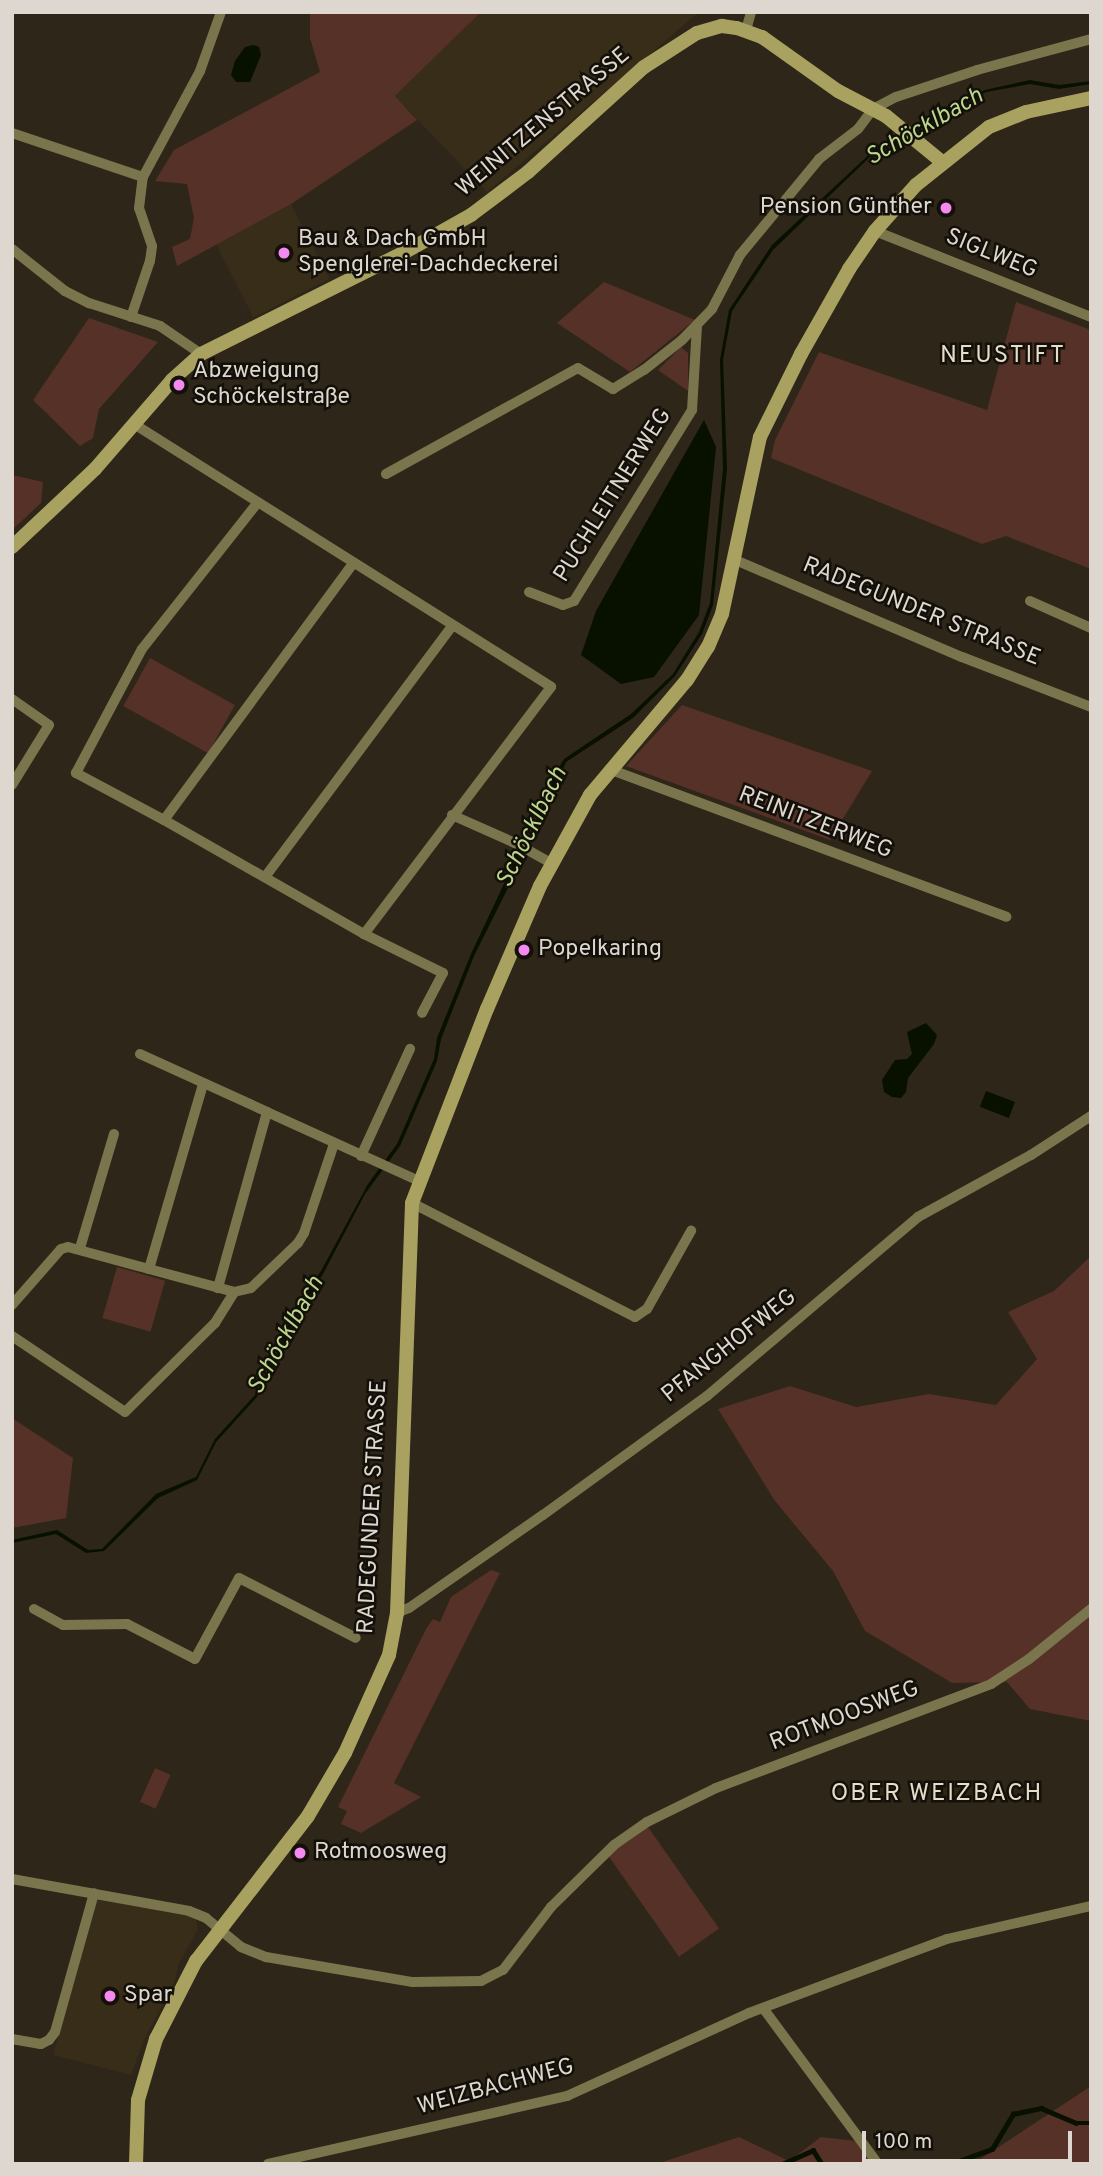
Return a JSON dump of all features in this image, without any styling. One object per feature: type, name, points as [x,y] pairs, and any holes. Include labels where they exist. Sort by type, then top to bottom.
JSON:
[{"type":"main road","name":"WEINITZENSTRASSE","points":[[12,547],[96,469],[172,380],[201,354],[405,253],[471,215],[528,172],[644,67],[697,33],[722,26],[746,30],[762,37],[838,92],[873,109],[900,127],[942,162]]},
{"type":"main road","name":"RADEGUNDER STRASSE","points":[[136,2164],[138,2100],[156,2039],[196,1961],[294,1836],[345,1753],[388,1655],[397,1613],[412,1203],[545,860],[609,769],[670,701],[699,662],[722,614],[760,436],[805,346],[849,270],[876,231],[942,162],[1003,119],[1091,98]]},
{"type":"street","points":[[131,317],[152,246],[139,208],[143,177],[200,71],[221,12]]},
{"type":"street","points":[[746,30],[751,12]]},
{"type":"street","points":[[386,474],[578,368],[613,389],[654,362],[712,309],[740,255],[819,159],[858,129],[873,109],[896,97],[977,70],[1091,38]]},
{"type":"street","points":[[12,133],[143,177]]},
{"type":"street","name":"SIGLWEG","points":[[876,231],[1091,317]]},
{"type":"street","points":[[12,249],[65,291],[160,326],[201,354]]},
{"type":"street","name":"PUCHLEITNERWEG","points":[[529,592],[563,605],[574,601],[692,410],[697,325]]},
{"type":"street","points":[[134,424],[551,687],[364,934]]},
{"type":"street","points":[[258,502],[142,649],[76,773],[364,934],[443,974],[422,1013]]},
{"type":"street","name":"RADEGUNDER STRASSE","points":[[733,559],[962,657],[1091,708]]},
{"type":"street","points":[[164,820],[353,564]]},
{"type":"street","points":[[1030,601],[1091,628]]},
{"type":"street","points":[[265,877],[453,625]]},
{"type":"street","points":[[12,699],[49,725],[12,785]]},
{"type":"street","name":"REINITZERWEG","points":[[609,769],[1006,917]]},
{"type":"street","points":[[452,815],[515,843],[545,860]]},
{"type":"street","points":[[361,1156],[410,1049]]},
{"type":"street","points":[[140,1054],[419,1181]]},
{"type":"street","points":[[149,1269],[203,1084]]},
{"type":"street","points":[[218,1289],[267,1112]]},
{"type":"street","name":"PFANGHOFWEG","points":[[397,1613],[409,1608],[543,1515],[707,1396],[918,1217],[1031,1155],[1091,1116]]},
{"type":"street","points":[[80,1248],[114,1134]]},
{"type":"street","points":[[12,1305],[61,1249],[80,1248],[218,1289],[234,1292],[251,1287],[298,1243],[312,1215],[334,1144]]},
{"type":"street","points":[[412,1203],[635,1317],[647,1309],[691,1231]]},
{"type":"street","points":[[12,1336],[125,1412],[215,1323],[234,1292]]},
{"type":"street","name":"RADEGUNDER STRASSE","points":[[34,1609],[63,1625],[127,1625],[195,1659],[239,1578],[356,1638]]},
{"type":"street","name":"ROTMOOSWEG","points":[[12,1879],[189,1911],[206,1918],[218,1931],[241,1947],[266,1957],[413,1983],[481,1981],[503,1970],[551,1907],[614,1845],[647,1822],[716,1788],[991,1684],[1029,1659],[1091,1609]]},
{"type":"street","points":[[12,2039],[41,2044],[49,2040],[55,2032],[94,1893]]},
{"type":"street","name":"WEIZBACHWEG","points":[[268,2164],[306,2159],[567,2096],[764,2008],[947,1938],[1091,1906]]},
{"type":"street","points":[[764,2008],[878,2164]]},
{"type":"shaded area","points":[[310,12],[481,12],[395,96],[417,120],[291,204],[177,266],[172,247],[190,239],[194,218],[187,184],[155,181],[174,150],[320,72],[310,38]]},
{"type":"shaded area","points":[[481,12],[699,12],[487,192],[395,96]]},
{"type":"shaded area","points":[[245,47],[259,47],[261,55],[250,82],[236,82],[231,75],[235,61]]},
{"type":"shaded area","name":"Schöcklbach","points":[[1030,80],[1059,85],[1091,81],[1091,84],[1059,89],[1030,84],[986,92],[874,153],[773,250],[732,311],[723,360],[727,469],[713,605],[702,634],[675,676],[633,718],[566,762],[531,842],[474,956],[441,1039],[437,1061],[400,1146],[365,1194],[323,1274],[296,1316],[257,1397],[216,1442],[197,1480],[158,1498],[104,1551],[86,1553],[56,1534],[12,1543],[12,1540],[57,1530],[88,1550],[102,1549],[156,1494],[196,1477],[215,1439],[255,1395],[280,1348],[292,1314],[321,1271],[368,1184],[397,1144],[434,1059],[437,1038],[471,954],[517,856],[539,819],[548,787],[564,759],[631,714],[673,674],[699,632],[710,603],[723,469],[720,360],[729,310],[772,245],[873,151],[985,90]]},
{"type":"shaded area","points":[[291,204],[329,279],[253,317],[215,243]]},
{"type":"shaded area","points":[[604,282],[695,320],[630,372],[557,323]]},
{"type":"shaded area","points":[[1016,302],[1091,330],[1091,569],[1006,536],[982,544],[771,458],[775,440],[819,352],[987,410]]},
{"type":"shaded area","points":[[89,318],[158,342],[99,409],[93,438],[80,446],[33,400]]},
{"type":"shaded area","points":[[681,347],[688,353],[688,391],[658,370]]},
{"type":"shaded area","points":[[704,420],[716,447],[699,615],[654,677],[621,684],[581,655],[596,611]]},
{"type":"shaded area","points":[[12,475],[43,482],[41,503],[12,530]]},
{"type":"shaded area","points":[[150,658],[235,705],[208,753],[123,706]]},
{"type":"shaded area","points":[[682,705],[872,771],[830,840],[626,766]]},
{"type":"shaded area","points":[[926,1023],[937,1035],[934,1044],[908,1078],[906,1092],[901,1098],[892,1097],[884,1092],[882,1080],[895,1060],[907,1059],[912,1054],[907,1032]]},
{"type":"shaded area","points":[[986,1091],[1015,1102],[1009,1118],[980,1107]]},
{"type":"shaded area","points":[[1091,1256],[1091,1721],[1030,1709],[1007,1682],[952,1683],[865,1631],[833,1571],[775,1501],[718,1409],[790,1386],[856,1407],[929,1394],[996,1405],[1037,1359],[1008,1312],[1054,1291]]},
{"type":"shaded area","points":[[117,1267],[165,1281],[150,1332],[102,1318]]},
{"type":"shaded area","points":[[12,1418],[73,1458],[66,1518],[12,1528]]},
{"type":"shaded area","points":[[491,1570],[500,1573],[394,1783],[421,1797],[361,1833],[341,1824],[347,1811],[338,1807],[426,1629],[433,1619],[440,1622],[451,1597]]},
{"type":"shaded area","points":[[155,1768],[171,1775],[155,1809],[140,1802]]},
{"type":"shaded area","points":[[648,1827],[719,1929],[679,1957],[608,1855]]},
{"type":"shaded area","points":[[95,1898],[195,1916],[198,1929],[178,1965],[175,1981],[143,2042],[131,2075],[53,2055]]},
{"type":"shaded area","points":[[1091,2086],[1091,2164],[973,2164]]},
{"type":"shaded area","points":[[739,2137],[789,2161],[821,2137],[856,2141],[887,2164],[656,2164]]},
{"type":"waterway","points":[[950,2164],[992,2149],[1013,2114],[1041,2108],[1076,2123],[1091,2123]]},
{"type":"waterway","points":[[782,2164],[813,2150],[822,2164]]},
{"type":"place","name":"Pension Günther","points":[[946,208]]},
{"type":"place","name":"Bau & Dach GmbH Spenglerei-Dachdeckerei","points":[[284,253]]},
{"type":"place","name":"Abzweigung Schöckelstraße","points":[[179,385]]},
{"type":"place","name":"Popelkaring","points":[[524,950]]},
{"type":"place","name":"Rotmoosweg","points":[[300,1853]]},
{"type":"place","name":"Spar","points":[[110,1996]]},
{"type":"district","name":"NEUSTIFT","points":[[1003,357]]},
{"type":"district","name":"OBER WEIZBACH","points":[[937,1795]]}]
